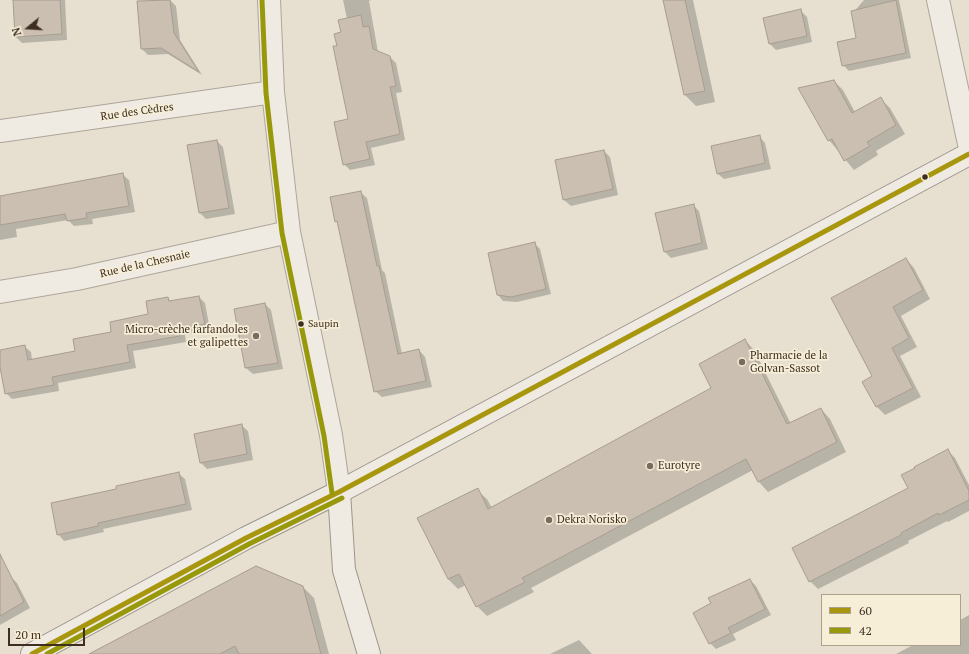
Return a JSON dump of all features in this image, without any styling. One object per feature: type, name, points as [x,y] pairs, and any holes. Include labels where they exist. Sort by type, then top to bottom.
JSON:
[{"type":"street","points":[[269,0],[273,92],[290,232],[331,435],[339,492],[344,570],[369,654]]},
{"type":"street","points":[[938,0],[969,144]]},
{"type":"street","name":"Rue des Cèdres","points":[[0,131],[273,92]]},
{"type":"street","points":[[32,654],[246,538],[339,492],[969,154]]},
{"type":"street","name":"Rue de la Chesnaie","points":[[0,292],[77,279],[290,232]]},
{"type":"building","points":[[13,0],[60,0],[62,34],[15,37]]},
{"type":"building","points":[[170,0],[174,33],[199,72],[161,48],[141,49],[137,1]]},
{"type":"building","points":[[663,0],[685,0],[705,91],[684,95]]},
{"type":"building","points":[[896,0],[906,53],[842,66],[837,42],[856,38],[851,11]]},
{"type":"building","points":[[801,9],[807,36],[769,44],[763,18]]},
{"type":"building","points":[[361,15],[363,27],[369,26],[373,49],[390,56],[396,86],[390,87],[400,134],[366,142],[370,159],[343,165],[334,122],[348,119],[333,46],[337,46],[334,34],[341,32],[338,20]]},
{"type":"building","points":[[834,80],[852,113],[881,97],[896,125],[867,142],[870,146],[844,161],[832,139],[828,141],[798,88]]},
{"type":"building","points":[[760,135],[765,163],[717,174],[711,146]]},
{"type":"building","points":[[217,140],[229,208],[199,213],[187,145]]},
{"type":"building","points":[[604,150],[613,189],[563,200],[555,160]]},
{"type":"building","points":[[123,173],[129,206],[86,213],[87,218],[67,221],[65,214],[0,225],[0,196]]},
{"type":"building","points":[[361,191],[398,354],[419,349],[426,381],[374,392],[337,221],[335,222],[330,197]]},
{"type":"building","points":[[694,204],[702,243],[664,252],[655,213]]},
{"type":"building","points":[[535,242],[546,289],[511,297],[497,295],[488,253]]},
{"type":"building","points":[[906,258],[923,290],[893,307],[909,338],[892,348],[913,388],[876,407],[862,382],[872,376],[831,298]]},
{"type":"building","points":[[199,296],[205,324],[179,329],[180,336],[127,345],[130,362],[52,377],[54,385],[5,394],[0,367],[0,350],[25,345],[28,360],[75,351],[73,339],[111,332],[110,322],[148,314],[146,301],[168,297],[169,301]]},
{"type":"building","name":"Micro-crèche farfandoles et galipettes","points":[[265,303],[278,363],[245,368],[234,309]]},
{"type":"building","points":[[745,339],[787,424],[821,408],[837,442],[758,482],[746,459],[522,578],[525,582],[476,607],[459,574],[448,579],[417,518],[478,488],[488,509],[711,388],[699,364]]},
{"type":"building","points":[[242,424],[247,454],[200,463],[194,434]]},
{"type":"building","points":[[948,449],[969,491],[969,500],[939,515],[938,513],[901,533],[901,535],[809,582],[792,548],[908,488],[901,475]]},
{"type":"building","points":[[179,472],[186,504],[98,523],[98,526],[57,535],[51,503],[116,489],[116,486]]},
{"type":"building","points":[[0,554],[24,602],[0,616]]},
{"type":"building","points":[[256,566],[303,586],[321,654],[239,654],[235,646],[220,654],[89,654]]},
{"type":"building","points":[[750,579],[765,609],[728,628],[731,633],[709,644],[693,613],[711,603],[708,598]]},
{"type":"transit line","name":"42","points":[[262,0],[266,93],[282,233],[324,436],[332,493]]},
{"type":"transit line","name":"60","points":[[32,654],[246,538],[339,492],[969,154]]},
{"type":"transit line","name":"42","points":[[47,654],[249,544],[342,498]]},
{"type":"place","name":"Saupin","points":[[301,324]]},
{"type":"place","name":"Micro-crèche farfandoles et galipettes","points":[[256,336]]},
{"type":"place","name":"Pharmacie de la Golvan-Sassot","points":[[742,362]]},
{"type":"place","name":"Eurotyre","points":[[650,466]]},
{"type":"place","name":"Dekra Norisko","points":[[549,520]]}]
